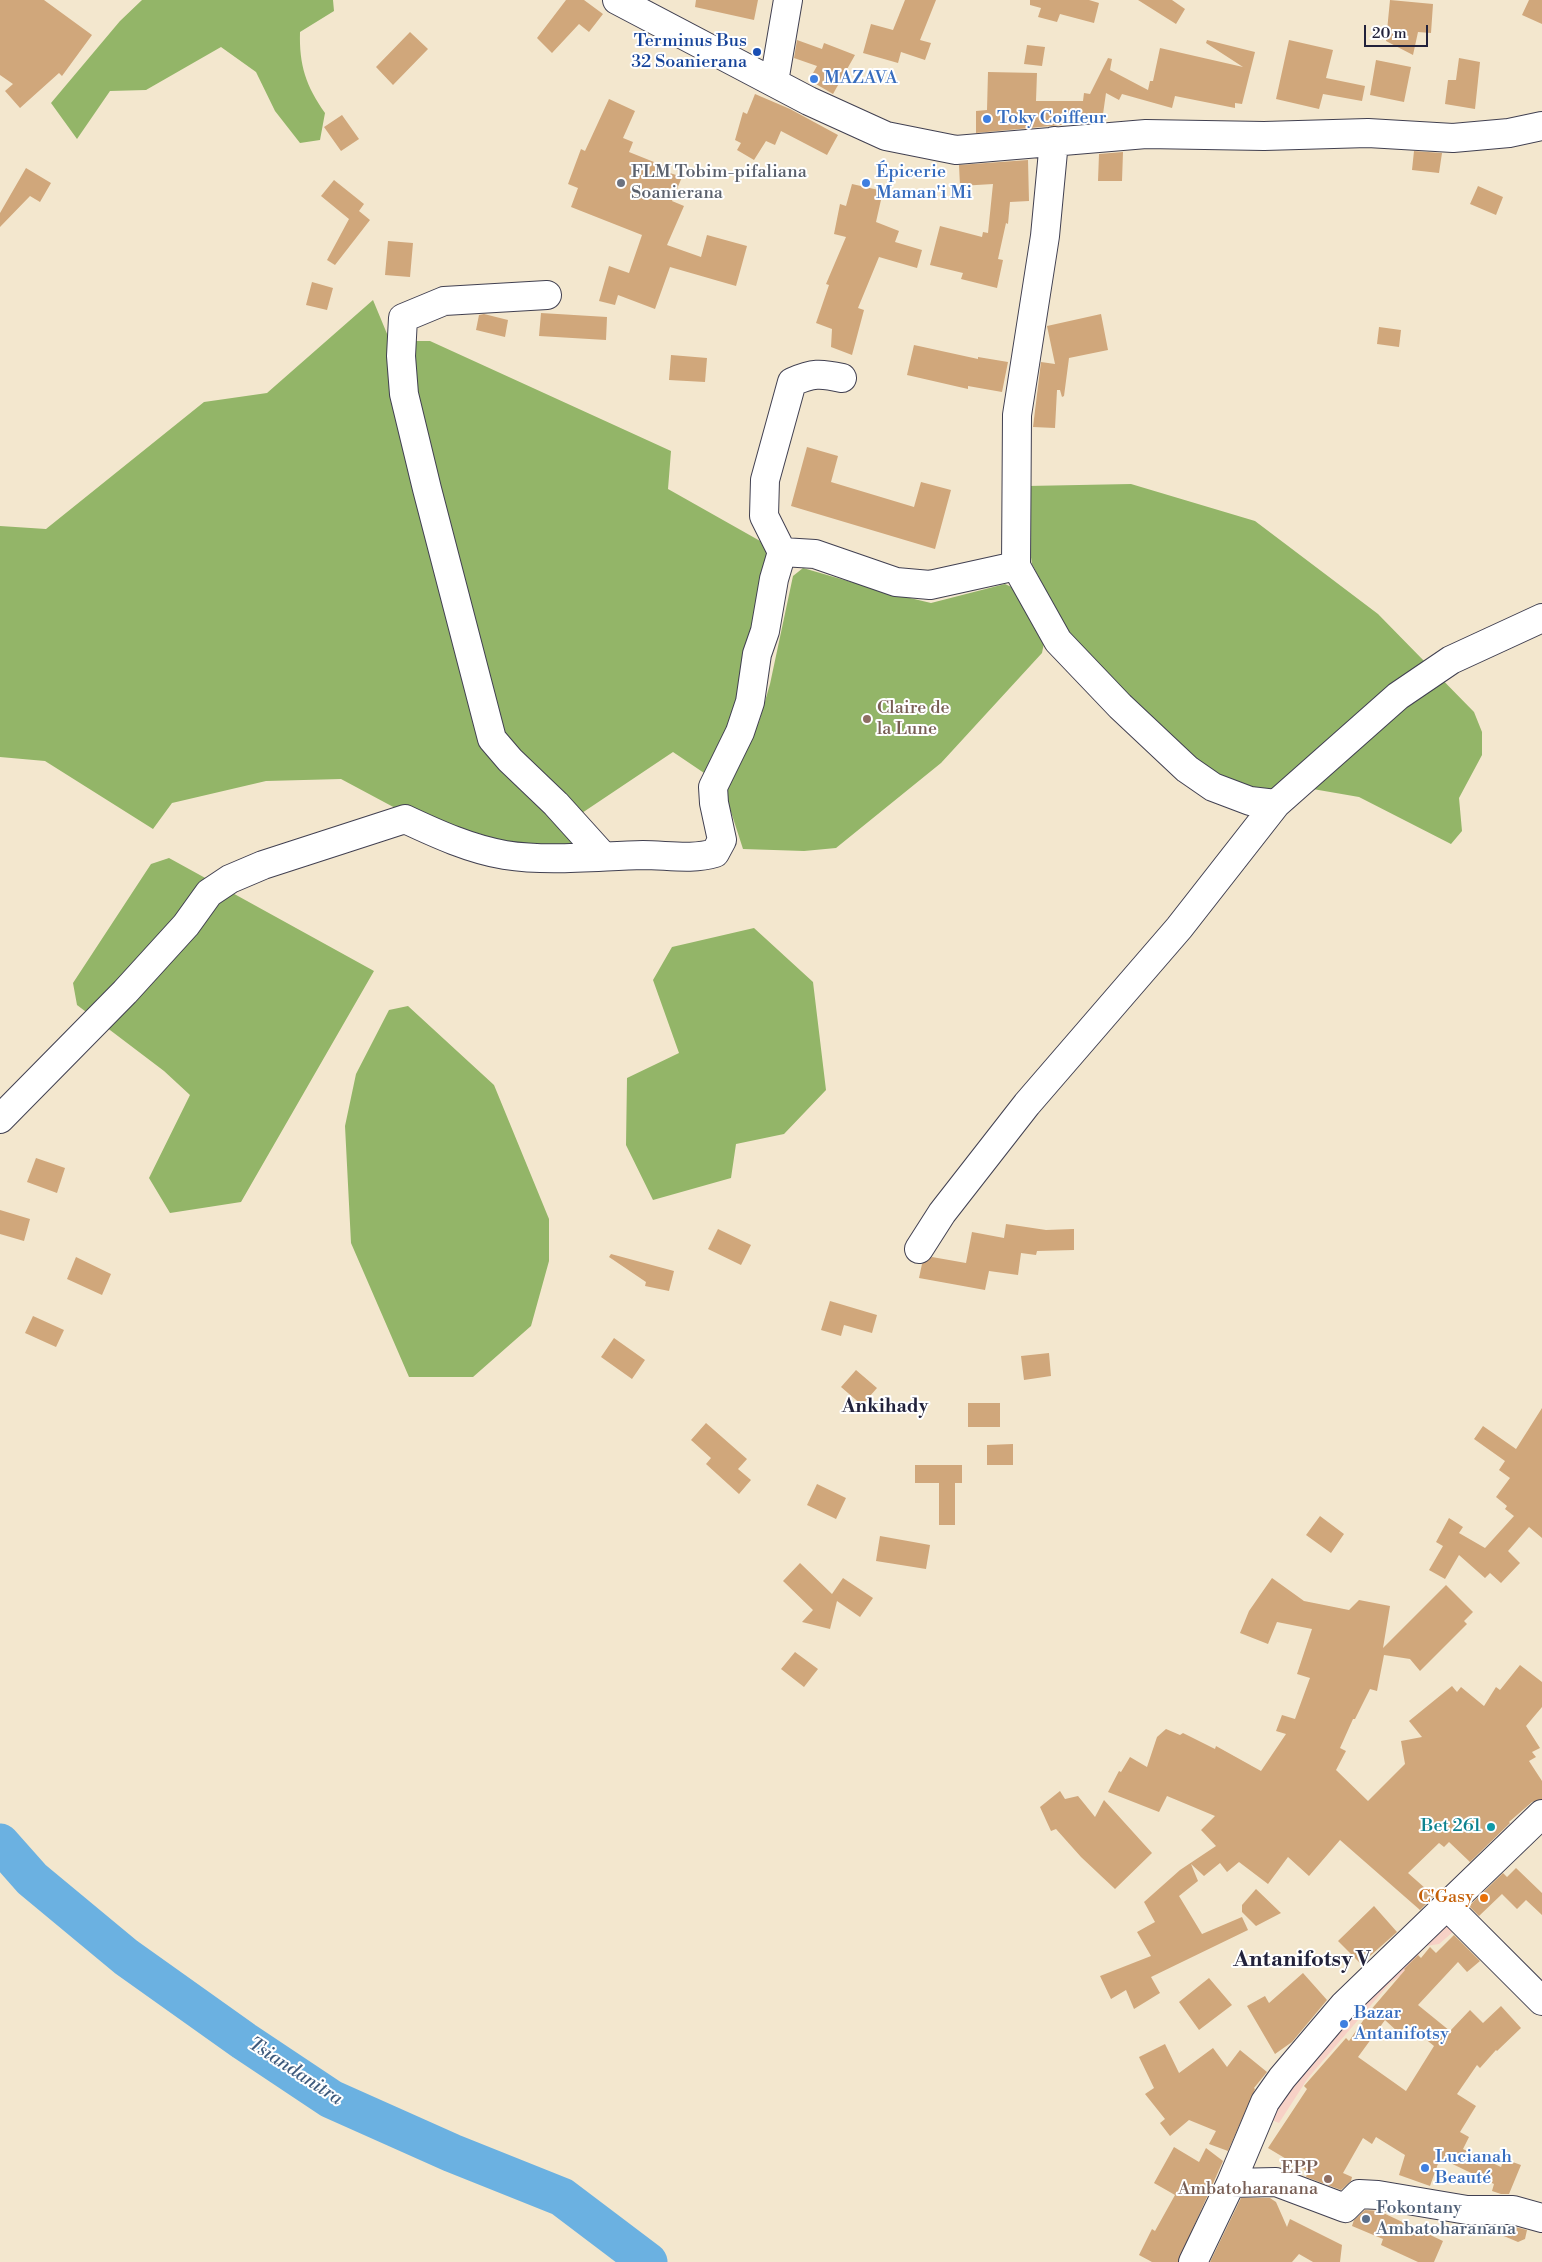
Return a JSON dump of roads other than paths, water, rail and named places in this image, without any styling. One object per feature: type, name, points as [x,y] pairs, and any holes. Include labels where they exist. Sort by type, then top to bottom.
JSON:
[{"type":"street","points":[[617,0],[809,100],[886,136],[956,150],[1146,134],[1264,136],[1368,133],[1453,138],[1509,133],[1542,126]]},
{"type":"street","points":[[774,82],[788,0]]},
{"type":"street","points":[[1054,141],[1045,236],[1017,414],[1016,566],[1058,641],[1120,706],[1187,769],[1213,787],[1250,800],[1276,804]]},
{"type":"street","points":[[547,296],[444,301],[403,318],[401,356],[404,394],[431,508],[492,739],[510,760],[556,804],[602,856]]},
{"type":"street","points":[[0,1119],[125,992],[186,925],[209,893],[230,879],[263,865],[405,819],[452,841],[505,855],[542,857],[672,855],[700,858],[715,853],[722,840],[712,787],[740,732],[750,702],[757,654],[765,631],[774,579],[782,552],[764,516],[765,480],[792,382],[808,375],[820,373],[842,378]]},
{"type":"street","points":[[782,552],[815,554],[896,582],[930,585],[1016,566]]},
{"type":"street","points":[[919,1249],[942,1214],[1027,1104],[1179,928],[1276,804],[1398,696],[1451,660],[1542,618]]},
{"type":"street","points":[[1193,2262],[1265,2102],[1282,2078],[1344,2005],[1448,1907],[1542,1814]]},
{"type":"street","points":[[1448,1907],[1542,2001]]},
{"type":"street","points":[[1230,2182],[1276,2182],[1345,2208],[1359,2194],[1467,2210],[1513,2210],[1542,2218]]},
{"type":"waterway","name":"Tsiandanitra","points":[[0,1843],[32,1879],[126,1957],[244,2041],[331,2099],[452,2153],[562,2197],[648,2262]]},
{"type":"place","name":"Terminus Bus 32 Soanierana","points":[[757,52]]},
{"type":"place","name":"MAZAVA","points":[[814,79]]},
{"type":"place","name":"Toky Coiffeur","points":[[987,119]]},
{"type":"place","name":"FLM Tobim-pifaliana Soanierana","points":[[621,183]]},
{"type":"place","name":"Épicerie Maman'i Mi","points":[[866,183]]},
{"type":"place","name":"Claire de la Lune","points":[[867,719]]},
{"type":"place","name":"Bet 261","points":[[1491,1827]]},
{"type":"place","name":"C'Gasy","points":[[1484,1898]]},
{"type":"place","name":"Bazar Antanifotsy","points":[[1344,2024]]},
{"type":"place","name":"Lucianah Beauté","points":[[1425,2168]]},
{"type":"place","name":"EPP Ambatoharanana","points":[[1328,2179]]},
{"type":"place","name":"Fokontany Ambatoharanana","points":[[1366,2219]]},
{"type":"district","name":"Ankihady","points":[[885,1407]]},
{"type":"district","name":"Antanifotsy V","points":[[1302,1961]]}]
